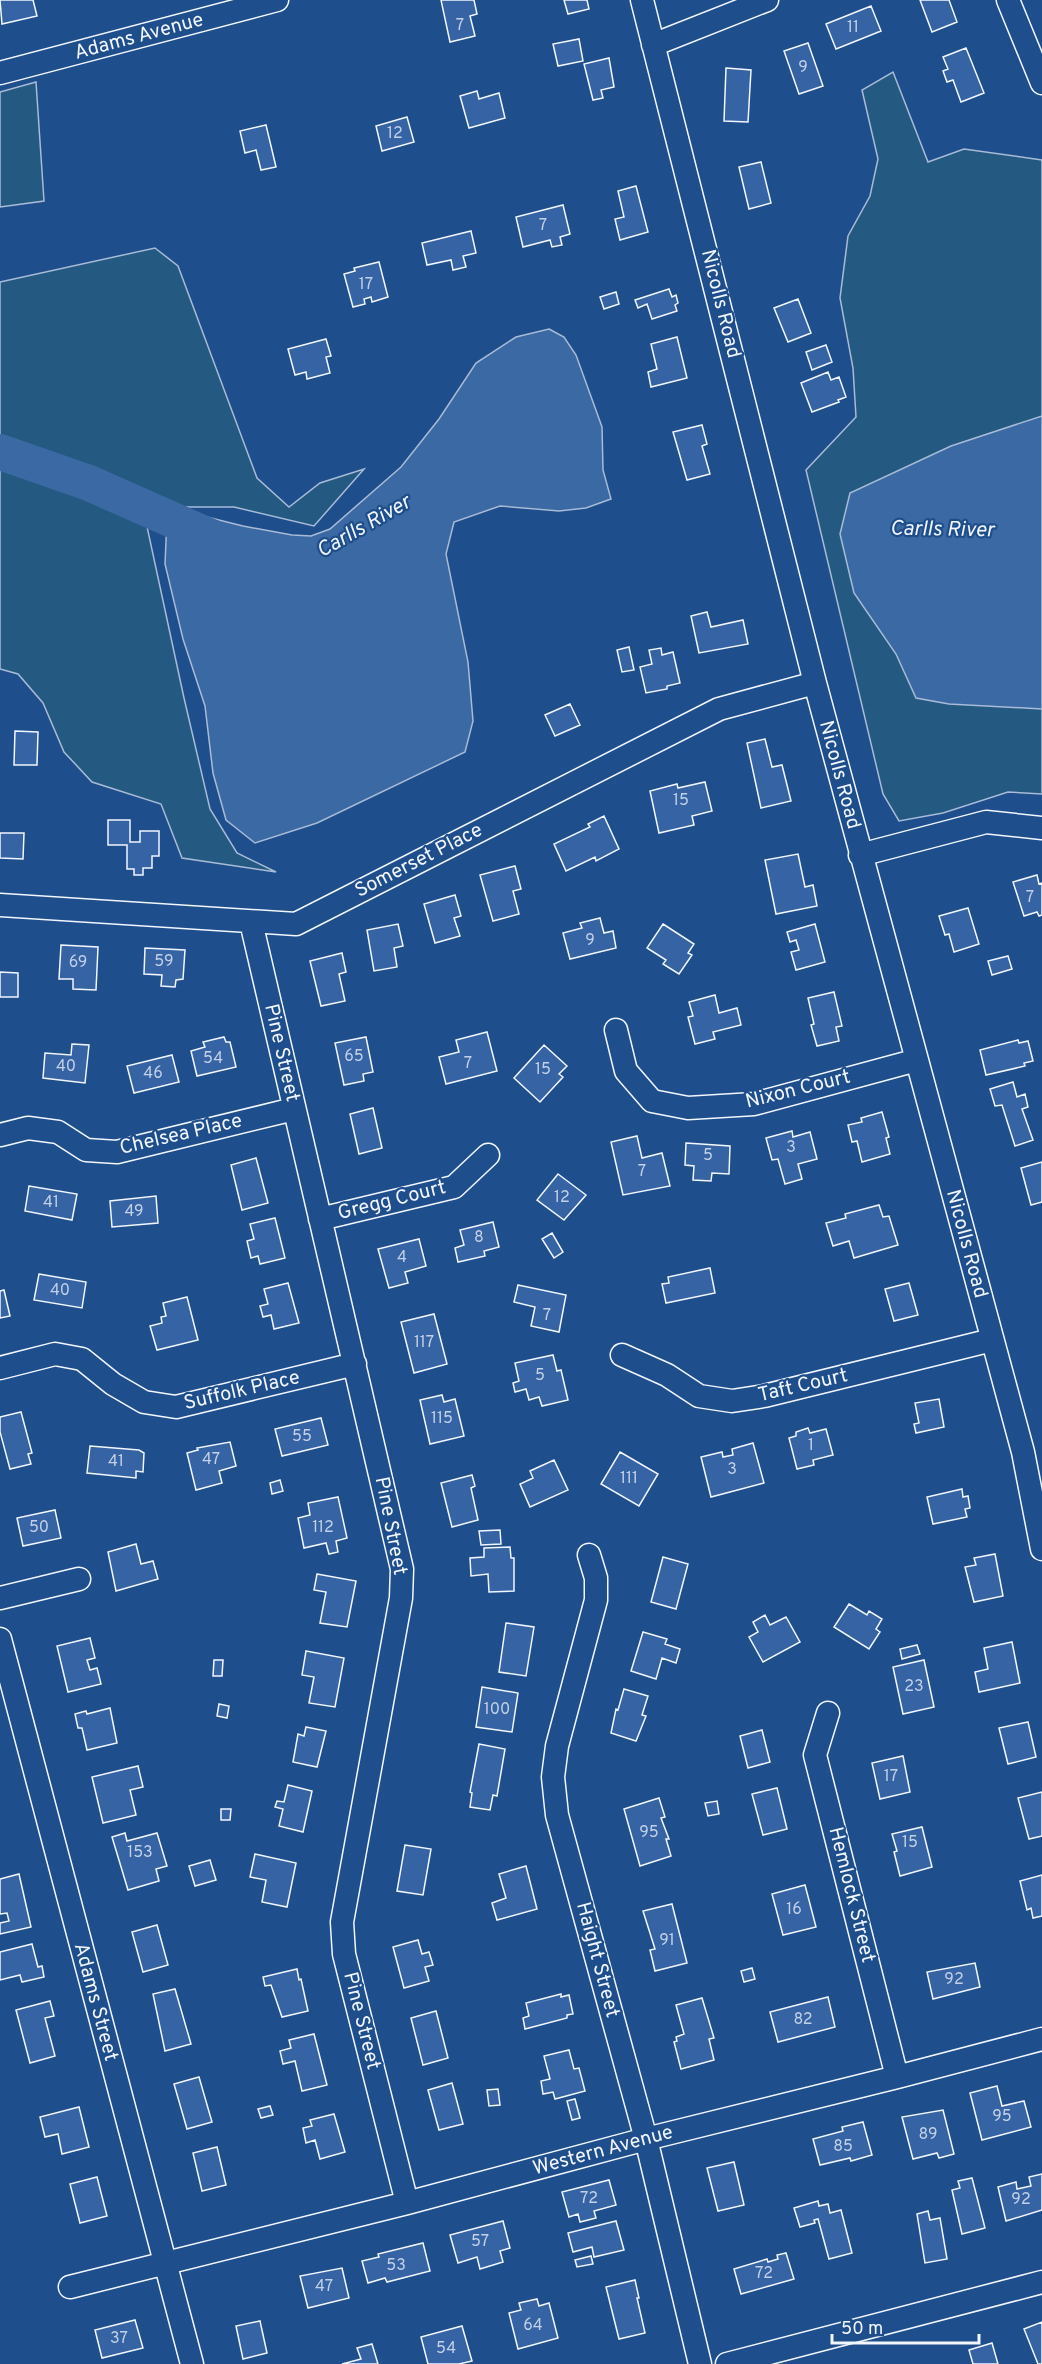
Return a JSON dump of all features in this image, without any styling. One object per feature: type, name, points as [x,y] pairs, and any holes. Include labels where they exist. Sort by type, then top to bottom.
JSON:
[{"type":"street","name":"Adams Avenue","points":[[0,73],[277,0]]},
{"type":"street","name":"Nicolls Road","points":[[642,0],[814,683],[1023,1452],[1042,1549]]},
{"type":"street","points":[[653,45],[767,0]]},
{"type":"street","points":[[1008,0],[1042,83]]},
{"type":"street","name":"Somerset Place","points":[[0,905],[296,924],[719,709],[814,683]]},
{"type":"street","points":[[860,855],[986,822],[1042,828]]},
{"type":"street","name":"Pine Street","points":[[251,922],[402,1569],[401,1598],[342,1922],[344,1954],[407,2204]]},
{"type":"street","name":"Nixon Court","points":[[616,1030],[626,1071],[652,1101],[688,1108],[754,1104],[917,1060]]},
{"type":"street","name":"Chelsea Place","points":[[0,1136],[28,1128],[58,1132],[86,1150],[117,1152],[294,1109]]},
{"type":"street","name":"Gregg Court","points":[[320,1219],[454,1187],[488,1155]]},
{"type":"street","name":"Taft Court","points":[[622,1355],[667,1375],[699,1396],[732,1401],[764,1396],[992,1340]]},
{"type":"street","name":"Suffolk Place","points":[[0,1368],[55,1354],[82,1359],[113,1384],[144,1401],[176,1407],[355,1364]]},
{"type":"street","name":"Haight Street","points":[[589,1554],[596,1578],[594,1610],[557,1746],[553,1778],[557,1815],[646,2139],[700,2364]]},
{"type":"street","points":[[0,1599],[79,1579]]},
{"type":"street","name":"Adams Street","points":[[0,1639],[163,2262],[192,2364]]},
{"type":"street","name":"Hemlock Street","points":[[828,1713],[815,1755],[897,2077]]},
{"type":"street","name":"Western Avenue","points":[[70,2287],[163,2262],[407,2204],[646,2139],[1042,2039]]},
{"type":"street","points":[[728,2364],[1042,2282]]},
{"type":"shaded area","points":[[893,72],[928,162],[964,149],[1042,160],[1042,794],[1008,792],[943,813],[899,821],[883,794],[806,470],[856,417],[853,368],[840,298],[848,236],[870,196],[878,159],[862,90]]},
{"type":"shaded area","points":[[36,82],[44,201],[0,207],[0,92]]},
{"type":"shaded area","points":[[155,248],[178,266],[257,478],[289,507],[320,483],[364,469],[314,526],[234,507],[165,507],[148,499],[146,522],[210,809],[237,853],[276,872],[182,858],[161,804],[92,782],[64,752],[43,703],[18,674],[0,669],[0,282]]},
{"type":"water","name":"Carlls River","points":[[549,329],[564,337],[576,355],[602,427],[603,470],[611,499],[586,508],[559,511],[500,506],[454,522],[446,554],[468,662],[473,721],[465,752],[317,823],[255,843],[226,820],[213,773],[205,706],[183,639],[165,564],[167,518],[191,513],[292,535],[311,536],[330,529],[401,467],[439,419],[476,363],[516,337]]},
{"type":"water","name":"Carlls River","points":[[1042,416],[1042,709],[949,704],[916,698],[896,654],[854,593],[840,534],[850,493],[951,446]]},
{"type":"building","points":[[0,0],[33,0],[37,16],[2,24]]},
{"type":"building","points":[[441,0],[474,0],[477,14],[470,16],[475,36],[450,42]]},
{"type":"building","points":[[564,0],[587,0],[589,9],[568,14]]},
{"type":"building","points":[[920,0],[949,0],[957,22],[932,32]]},
{"type":"building","points":[[871,6],[881,31],[836,49],[826,24]]},
{"type":"building","points":[[579,39],[583,61],[558,66],[553,44]]},
{"type":"building","points":[[808,43],[823,86],[799,94],[784,51]]},
{"type":"building","points":[[966,48],[984,93],[961,102],[953,80],[947,82],[943,71],[948,69],[943,57]]},
{"type":"building","points":[[609,58],[614,87],[601,90],[603,98],[593,100],[584,64]]},
{"type":"building","points":[[726,68],[751,70],[748,122],[724,121]]},
{"type":"building","points":[[477,91],[479,99],[499,93],[505,118],[469,128],[460,96]]},
{"type":"building","points":[[407,117],[414,142],[382,151],[376,126]]},
{"type":"building","points":[[266,125],[276,167],[261,170],[256,150],[245,153],[240,131]]},
{"type":"building","points":[[761,162],[771,203],[749,209],[739,167]]},
{"type":"building","points":[[636,186],[648,232],[620,240],[615,219],[624,217],[618,191]]},
{"type":"building","points":[[563,205],[570,234],[560,237],[562,245],[552,247],[550,240],[523,247],[516,217]]},
{"type":"building","points":[[471,231],[476,253],[463,256],[466,267],[453,270],[451,260],[427,265],[422,243]]},
{"type":"building","points":[[379,262],[388,297],[372,302],[371,297],[364,299],[365,304],[353,307],[344,274],[355,271],[354,268]]},
{"type":"building","points":[[669,289],[672,297],[676,295],[677,311],[652,319],[647,304],[638,308],[635,300]]},
{"type":"building","points":[[616,292],[619,304],[604,309],[600,297]]},
{"type":"building","points":[[798,299],[811,333],[788,342],[774,308]]},
{"type":"building","points":[[677,337],[687,378],[651,387],[648,372],[657,369],[651,344]]},
{"type":"building","points":[[326,339],[331,356],[326,357],[330,373],[307,379],[306,372],[295,375],[288,349]]},
{"type":"building","points":[[826,345],[832,362],[812,370],[806,352]]},
{"type":"building","points":[[828,372],[831,380],[839,377],[846,397],[812,412],[801,383]]},
{"type":"building","points":[[702,425],[707,444],[702,446],[710,474],[687,480],[673,432]]},
{"type":"building","points":[[707,612],[711,627],[743,620],[748,644],[699,653],[691,616]]},
{"type":"building","points":[[629,647],[634,670],[622,672],[617,650]]},
{"type":"building","points":[[661,648],[662,655],[673,652],[680,683],[667,686],[667,689],[646,693],[640,667],[652,664],[649,650]]},
{"type":"building","points":[[570,704],[580,725],[555,736],[545,715]]},
{"type":"building","points":[[15,731],[38,732],[37,765],[14,765]]},
{"type":"building","points":[[765,739],[772,767],[782,765],[791,801],[761,808],[747,743]]},
{"type":"building","points":[[705,782],[712,811],[692,816],[694,825],[659,833],[650,791],[677,784],[678,788]]},
{"type":"building","points":[[604,816],[619,849],[596,861],[595,857],[566,871],[554,844],[590,827],[588,824]]},
{"type":"building","points":[[108,820],[130,820],[130,842],[140,842],[140,831],[159,831],[159,856],[152,856],[152,868],[143,868],[143,875],[134,875],[134,869],[127,869],[127,845],[108,845]]},
{"type":"building","points":[[0,833],[24,833],[23,859],[0,858]]},
{"type":"building","points":[[798,854],[805,887],[813,885],[817,906],[776,914],[765,860]]},
{"type":"building","points":[[515,866],[521,889],[513,891],[519,914],[493,921],[480,875]]},
{"type":"building","points":[[1037,875],[1039,884],[1042,883],[1042,915],[1039,916],[1037,912],[1024,916],[1013,882]]},
{"type":"building","points":[[455,895],[461,916],[454,918],[460,936],[435,943],[424,904]]},
{"type":"building","points":[[968,908],[979,944],[954,952],[949,934],[945,935],[939,916]]},
{"type":"building","points":[[600,918],[604,933],[613,931],[616,948],[570,959],[563,933],[582,928],[580,923]]},
{"type":"building","points":[[398,924],[403,946],[394,948],[397,967],[374,971],[367,930]]},
{"type":"building","points":[[663,924],[694,944],[688,953],[692,955],[679,974],[663,964],[666,960],[647,948]]},
{"type":"building","points":[[815,924],[825,962],[796,970],[791,952],[799,950],[796,940],[790,942],[787,932]]},
{"type":"building","points":[[61,945],[98,947],[96,990],[73,989],[73,979],[59,979]]},
{"type":"building","points":[[145,948],[185,950],[183,979],[176,980],[175,987],[161,986],[162,975],[144,974]]},
{"type":"building","points":[[342,953],[346,972],[339,974],[345,1001],[321,1006],[310,961]]},
{"type":"building","points":[[1008,956],[1012,969],[992,975],[988,961]]},
{"type":"building","points":[[0,972],[18,973],[18,997],[0,997]]},
{"type":"building","points":[[834,992],[842,1026],[836,1027],[839,1041],[817,1046],[811,1025],[814,1024],[808,998]]},
{"type":"building","points":[[715,995],[719,1013],[737,1008],[741,1025],[713,1032],[715,1039],[695,1044],[688,1017],[693,1016],[689,1002]]},
{"type":"building","points":[[487,1032],[497,1071],[446,1084],[439,1057],[459,1052],[456,1040]]},
{"type":"building","points":[[224,1037],[226,1042],[230,1042],[236,1067],[197,1076],[191,1051],[205,1047],[203,1042]]},
{"type":"building","points":[[366,1037],[373,1072],[363,1074],[364,1081],[344,1085],[335,1043]]},
{"type":"building","points":[[1018,1040],[1019,1043],[1028,1041],[1033,1061],[1024,1063],[1025,1066],[986,1075],[980,1050]]},
{"type":"building","points":[[72,1044],[89,1045],[85,1083],[43,1078],[45,1053],[71,1055]]},
{"type":"building","points":[[544,1045],[567,1066],[559,1074],[563,1077],[540,1102],[514,1078]]},
{"type":"building","points":[[172,1055],[179,1082],[134,1093],[127,1066]]},
{"type":"building","points":[[1013,1082],[1017,1097],[1025,1094],[1028,1107],[1022,1109],[1033,1140],[1015,1146],[1002,1105],[995,1106],[990,1089]]},
{"type":"building","points":[[373,1108],[382,1148],[359,1154],[350,1114]]},
{"type":"building","points":[[882,1112],[889,1137],[886,1138],[890,1154],[862,1162],[857,1141],[852,1142],[848,1125],[862,1122],[861,1118]]},
{"type":"building","points":[[792,1131],[793,1137],[810,1132],[817,1159],[798,1164],[802,1179],[785,1184],[778,1159],[772,1160],[766,1138]]},
{"type":"building","points":[[637,1136],[642,1158],[662,1153],[670,1186],[623,1195],[611,1142]]},
{"type":"building","points":[[686,1143],[730,1146],[729,1174],[712,1173],[711,1181],[693,1180],[694,1166],[685,1165]]},
{"type":"building","points":[[256,1158],[268,1203],[242,1210],[231,1165]]},
{"type":"building","points":[[1042,1162],[1042,1202],[1031,1205],[1021,1168]]},
{"type":"building","points":[[558,1174],[586,1195],[564,1220],[537,1200]]},
{"type":"building","points":[[29,1186],[77,1194],[72,1220],[25,1211]]},
{"type":"building","points":[[156,1196],[158,1223],[112,1227],[110,1201]]},
{"type":"building","points":[[879,1205],[883,1217],[889,1216],[898,1245],[854,1258],[849,1241],[833,1246],[826,1223],[846,1218],[845,1214]]},
{"type":"building","points":[[275,1218],[285,1258],[260,1264],[258,1256],[251,1258],[247,1241],[254,1239],[250,1224]]},
{"type":"building","points":[[493,1222],[499,1247],[484,1251],[485,1256],[458,1262],[455,1248],[464,1245],[460,1230]]},
{"type":"building","points":[[552,1233],[563,1252],[554,1258],[542,1239]]},
{"type":"building","points":[[419,1239],[426,1266],[405,1272],[408,1283],[389,1288],[378,1249]]},
{"type":"building","points":[[710,1268],[715,1293],[666,1303],[662,1284],[669,1283],[668,1277]]},
{"type":"building","points":[[39,1274],[86,1282],[82,1308],[34,1300]]},
{"type":"building","points":[[288,1283],[299,1323],[274,1329],[271,1315],[263,1317],[260,1306],[268,1304],[264,1289]]},
{"type":"building","points":[[909,1283],[918,1315],[894,1321],[885,1289]]},
{"type":"building","points":[[518,1285],[566,1295],[559,1332],[531,1326],[535,1307],[514,1302]]},
{"type":"building","points":[[4,1290],[10,1316],[0,1318],[0,1291]]},
{"type":"building","points":[[187,1297],[198,1340],[157,1350],[150,1326],[162,1323],[161,1317],[166,1316],[163,1303]]},
{"type":"building","points":[[434,1314],[447,1364],[414,1373],[401,1322]]},
{"type":"building","points":[[553,1355],[557,1371],[561,1370],[568,1400],[542,1406],[539,1397],[529,1400],[526,1389],[515,1392],[513,1383],[519,1381],[515,1363]]},
{"type":"building","points":[[442,1395],[444,1402],[455,1399],[464,1436],[430,1444],[420,1400]]},
{"type":"building","points":[[939,1399],[944,1427],[916,1433],[914,1424],[919,1423],[915,1403]]},
{"type":"building","points":[[21,1412],[32,1453],[28,1454],[31,1464],[10,1469],[0,1432],[0,1417]]},
{"type":"building","points":[[321,1418],[328,1445],[282,1456],[275,1429]]},
{"type":"building","points":[[808,1428],[810,1433],[826,1429],[833,1455],[813,1460],[814,1465],[797,1469],[789,1438],[796,1436],[796,1432]]},
{"type":"building","points":[[230,1442],[236,1466],[219,1471],[222,1483],[196,1490],[187,1453],[198,1450],[197,1448]]},
{"type":"building","points":[[753,1443],[764,1483],[711,1497],[701,1457],[722,1452],[723,1457],[733,1455],[732,1449]]},
{"type":"building","points":[[90,1446],[139,1450],[144,1453],[143,1472],[136,1471],[136,1478],[87,1473]]},
{"type":"building","points":[[620,1452],[658,1474],[639,1506],[601,1484]]},
{"type":"building","points":[[554,1460],[568,1490],[530,1507],[520,1484],[533,1478],[530,1471]]},
{"type":"building","points":[[472,1475],[475,1486],[471,1488],[478,1520],[452,1527],[441,1483]]},
{"type":"building","points":[[280,1480],[283,1491],[272,1494],[270,1483]]},
{"type":"building","points":[[962,1489],[963,1497],[968,1496],[970,1508],[965,1509],[967,1517],[933,1524],[927,1497]]},
{"type":"building","points":[[338,1497],[347,1538],[336,1541],[338,1552],[329,1554],[326,1543],[304,1548],[298,1518],[310,1515],[308,1503]]},
{"type":"building","points":[[55,1510],[61,1538],[23,1546],[17,1518]]},
{"type":"building","points":[[500,1530],[501,1544],[481,1545],[479,1531]]},
{"type":"building","points":[[136,1544],[141,1564],[153,1561],[158,1579],[116,1591],[108,1552]]},
{"type":"building","points":[[510,1547],[511,1558],[514,1558],[514,1591],[489,1592],[488,1574],[471,1576],[470,1558],[484,1557],[484,1548]]},
{"type":"building","points":[[995,1554],[1003,1596],[974,1602],[965,1567],[976,1565],[974,1558]]},
{"type":"building","points":[[663,1557],[688,1564],[676,1609],[651,1602]]},
{"type":"building","points":[[317,1574],[356,1581],[347,1627],[320,1623],[326,1592],[314,1590]]},
{"type":"building","points":[[849,1604],[867,1615],[869,1611],[882,1619],[876,1629],[880,1632],[869,1649],[834,1627]]},
{"type":"building","points":[[765,1615],[770,1625],[786,1617],[800,1642],[763,1662],[749,1637],[758,1632],[753,1622]]},
{"type":"building","points":[[506,1623],[534,1627],[526,1676],[499,1672]]},
{"type":"building","points":[[643,1632],[667,1639],[665,1644],[680,1649],[676,1663],[662,1658],[656,1679],[631,1671]]},
{"type":"building","points":[[90,1638],[95,1658],[87,1660],[90,1670],[97,1668],[101,1684],[68,1692],[57,1646]]},
{"type":"building","points":[[1012,1642],[1020,1683],[979,1692],[975,1672],[988,1669],[984,1648]]},
{"type":"building","points":[[917,1645],[920,1654],[902,1659],[900,1649]]},
{"type":"building","points":[[306,1651],[344,1658],[335,1707],[309,1703],[314,1677],[302,1675]]},
{"type":"building","points":[[214,1660],[223,1660],[222,1676],[213,1676]]},
{"type":"building","points":[[924,1660],[934,1707],[903,1714],[893,1667]]},
{"type":"building","points":[[482,1687],[518,1693],[512,1732],[476,1727]]},
{"type":"building","points":[[624,1689],[648,1696],[642,1715],[646,1716],[636,1741],[611,1733],[616,1709],[618,1710]]},
{"type":"building","points":[[219,1704],[229,1706],[227,1718],[217,1716]]},
{"type":"building","points":[[110,1708],[117,1743],[87,1750],[82,1728],[78,1728],[75,1714],[86,1711],[87,1714]]},
{"type":"building","points":[[1028,1722],[1036,1757],[1008,1764],[999,1728]]},
{"type":"building","points":[[306,1727],[326,1731],[317,1767],[293,1762],[298,1734],[304,1736]]},
{"type":"building","points":[[762,1730],[770,1762],[748,1768],[740,1736]]},
{"type":"building","points":[[479,1744],[505,1749],[497,1796],[493,1795],[490,1810],[470,1807],[472,1793],[470,1792]]},
{"type":"building","points":[[903,1756],[910,1792],[880,1799],[872,1763]]},
{"type":"building","points":[[138,1766],[143,1787],[130,1790],[136,1815],[103,1823],[92,1777]]},
{"type":"building","points":[[288,1785],[312,1791],[303,1832],[279,1826],[283,1809],[275,1807],[277,1801],[284,1802]]},
{"type":"building","points":[[777,1788],[787,1829],[763,1835],[752,1794]]},
{"type":"building","points":[[1042,1792],[1042,1836],[1029,1839],[1018,1798]]},
{"type":"building","points":[[659,1798],[665,1817],[661,1818],[669,1839],[666,1839],[671,1856],[640,1866],[624,1809]]},
{"type":"building","points":[[717,1801],[719,1814],[708,1816],[705,1803]]},
{"type":"building","points":[[221,1809],[231,1809],[230,1820],[221,1820]]},
{"type":"building","points":[[922,1827],[932,1867],[900,1876],[892,1834]]},
{"type":"building","points":[[125,1833],[127,1841],[157,1833],[167,1866],[156,1869],[159,1881],[128,1890],[112,1837]]},
{"type":"building","points":[[405,1845],[431,1849],[423,1895],[397,1891]]},
{"type":"building","points":[[255,1854],[296,1863],[287,1907],[262,1902],[266,1880],[250,1877]]},
{"type":"building","points":[[210,1860],[216,1880],[195,1886],[189,1866]]},
{"type":"building","points":[[526,1866],[537,1909],[497,1920],[492,1903],[506,1898],[499,1874]]},
{"type":"building","points":[[19,1874],[31,1927],[0,1934],[0,1923],[9,1921],[7,1913],[0,1914],[0,1879]]},
{"type":"building","points":[[1042,1875],[1042,1916],[1033,1918],[1031,1908],[1027,1910],[1020,1881]]},
{"type":"building","points":[[805,1885],[816,1927],[783,1935],[772,1894]]},
{"type":"building","points":[[672,1904],[687,1963],[655,1971],[650,1950],[655,1949],[643,1911]]},
{"type":"building","points":[[157,1925],[168,1965],[143,1972],[132,1932]]},
{"type":"building","points":[[418,1940],[422,1954],[429,1952],[433,1965],[425,1967],[429,1981],[404,1988],[393,1947]]},
{"type":"building","points":[[32,1944],[38,1967],[42,1966],[44,1977],[22,1982],[20,1975],[0,1980],[0,1952]]},
{"type":"building","points":[[975,1963],[980,1987],[933,1999],[927,1972]]},
{"type":"building","points":[[752,1968],[755,1979],[744,1982],[741,1971]]},
{"type":"building","points":[[297,1969],[308,2011],[282,2017],[271,1985],[265,1986],[263,1977]]},
{"type":"building","points":[[175,1989],[191,2044],[165,2051],[153,1994]]},
{"type":"building","points":[[561,1994],[561,1997],[569,1995],[573,2014],[567,2015],[567,2018],[525,2029],[523,2018],[529,2016],[526,2003]]},
{"type":"building","points":[[828,1997],[835,2027],[778,2042],[770,2012]]},
{"type":"building","points":[[702,1998],[714,2038],[709,2039],[714,2060],[681,2069],[674,2042],[677,2041],[676,2037],[684,2034],[676,2005]]},
{"type":"building","points":[[50,2001],[54,2016],[45,2018],[55,2056],[30,2063],[16,2010]]},
{"type":"building","points":[[436,2011],[448,2058],[423,2065],[411,2018]]},
{"type":"building","points":[[314,2034],[327,2085],[302,2091],[295,2061],[283,2064],[280,2051],[291,2048],[289,2040]]},
{"type":"building","points":[[569,2050],[574,2069],[579,2068],[585,2091],[555,2099],[553,2092],[543,2094],[541,2081],[550,2079],[544,2056]]},
{"type":"building","points":[[199,2077],[212,2122],[187,2129],[174,2084]]},
{"type":"building","points":[[452,2083],[463,2124],[439,2130],[428,2090]]},
{"type":"building","points":[[997,2086],[1002,2106],[1024,2101],[1031,2127],[982,2140],[970,2093]]},
{"type":"building","points":[[498,2089],[500,2105],[489,2106],[487,2090]]},
{"type":"building","points":[[575,2099],[580,2118],[572,2120],[567,2101]]},
{"type":"building","points":[[270,2106],[273,2115],[261,2118],[258,2109]]},
{"type":"building","points":[[79,2107],[89,2147],[62,2154],[58,2134],[45,2137],[40,2117]]},
{"type":"building","points":[[943,2110],[954,2154],[939,2158],[937,2153],[913,2159],[902,2117]]},
{"type":"building","points":[[334,2114],[345,2152],[320,2159],[315,2140],[306,2143],[303,2128],[312,2126],[310,2120]]},
{"type":"building","points":[[863,2122],[872,2155],[851,2161],[850,2158],[820,2165],[813,2139],[843,2131],[842,2127]]},
{"type":"building","points":[[217,2147],[226,2185],[202,2191],[193,2153]]},
{"type":"building","points":[[734,2162],[744,2205],[718,2211],[707,2168]]},
{"type":"building","points":[[1042,2174],[1042,2210],[1006,2221],[998,2187],[1016,2182],[1017,2189],[1031,2186],[1029,2177]]},
{"type":"building","points":[[97,2177],[107,2216],[80,2223],[70,2184]]},
{"type":"building","points":[[972,2178],[985,2228],[962,2234],[952,2190],[960,2188],[958,2181]]},
{"type":"building","points":[[609,2180],[616,2205],[594,2211],[596,2218],[580,2222],[578,2214],[569,2217],[562,2192]]},
{"type":"building","points":[[818,2201],[819,2206],[828,2204],[830,2213],[841,2210],[852,2253],[829,2259],[818,2219],[814,2220],[815,2223],[800,2227],[794,2208]]},
{"type":"building","points":[[928,2211],[930,2220],[940,2218],[947,2259],[925,2263],[917,2214]]},
{"type":"building","points":[[503,2221],[510,2248],[500,2251],[503,2262],[480,2269],[477,2257],[458,2263],[450,2235]]},
{"type":"building","points":[[616,2221],[624,2250],[594,2257],[592,2247],[573,2252],[568,2233]]},
{"type":"building","points":[[423,2243],[430,2271],[387,2282],[385,2278],[368,2283],[362,2261],[379,2257],[378,2254]]},
{"type":"building","points":[[786,2253],[794,2279],[741,2294],[734,2269],[767,2259],[768,2262],[778,2259],[777,2255]]},
{"type":"building","points":[[591,2256],[593,2264],[577,2267],[575,2260]]},
{"type":"building","points":[[342,2268],[349,2298],[308,2308],[300,2276]]},
{"type":"building","points":[[635,2280],[645,2333],[619,2339],[606,2287]]},
{"type":"building","points":[[537,2299],[539,2306],[549,2303],[558,2338],[518,2349],[509,2313],[521,2310],[519,2303]]},
{"type":"building","points":[[135,2320],[143,2348],[102,2358],[95,2330]]},
{"type":"building","points":[[260,2321],[267,2353],[243,2359],[236,2326]]},
{"type":"building","points":[[1042,2322],[1042,2364],[1038,2364],[1024,2329]]},
{"type":"building","points":[[462,2326],[472,2361],[459,2364],[428,2364],[421,2337]]},
{"type":"building","points":[[992,2343],[998,2364],[973,2364],[969,2350]]},
{"type":"building","points":[[372,2344],[378,2364],[342,2364],[361,2359],[357,2348]]},
{"type":"waterway","points":[[0,452],[89,483],[211,537]]}]
